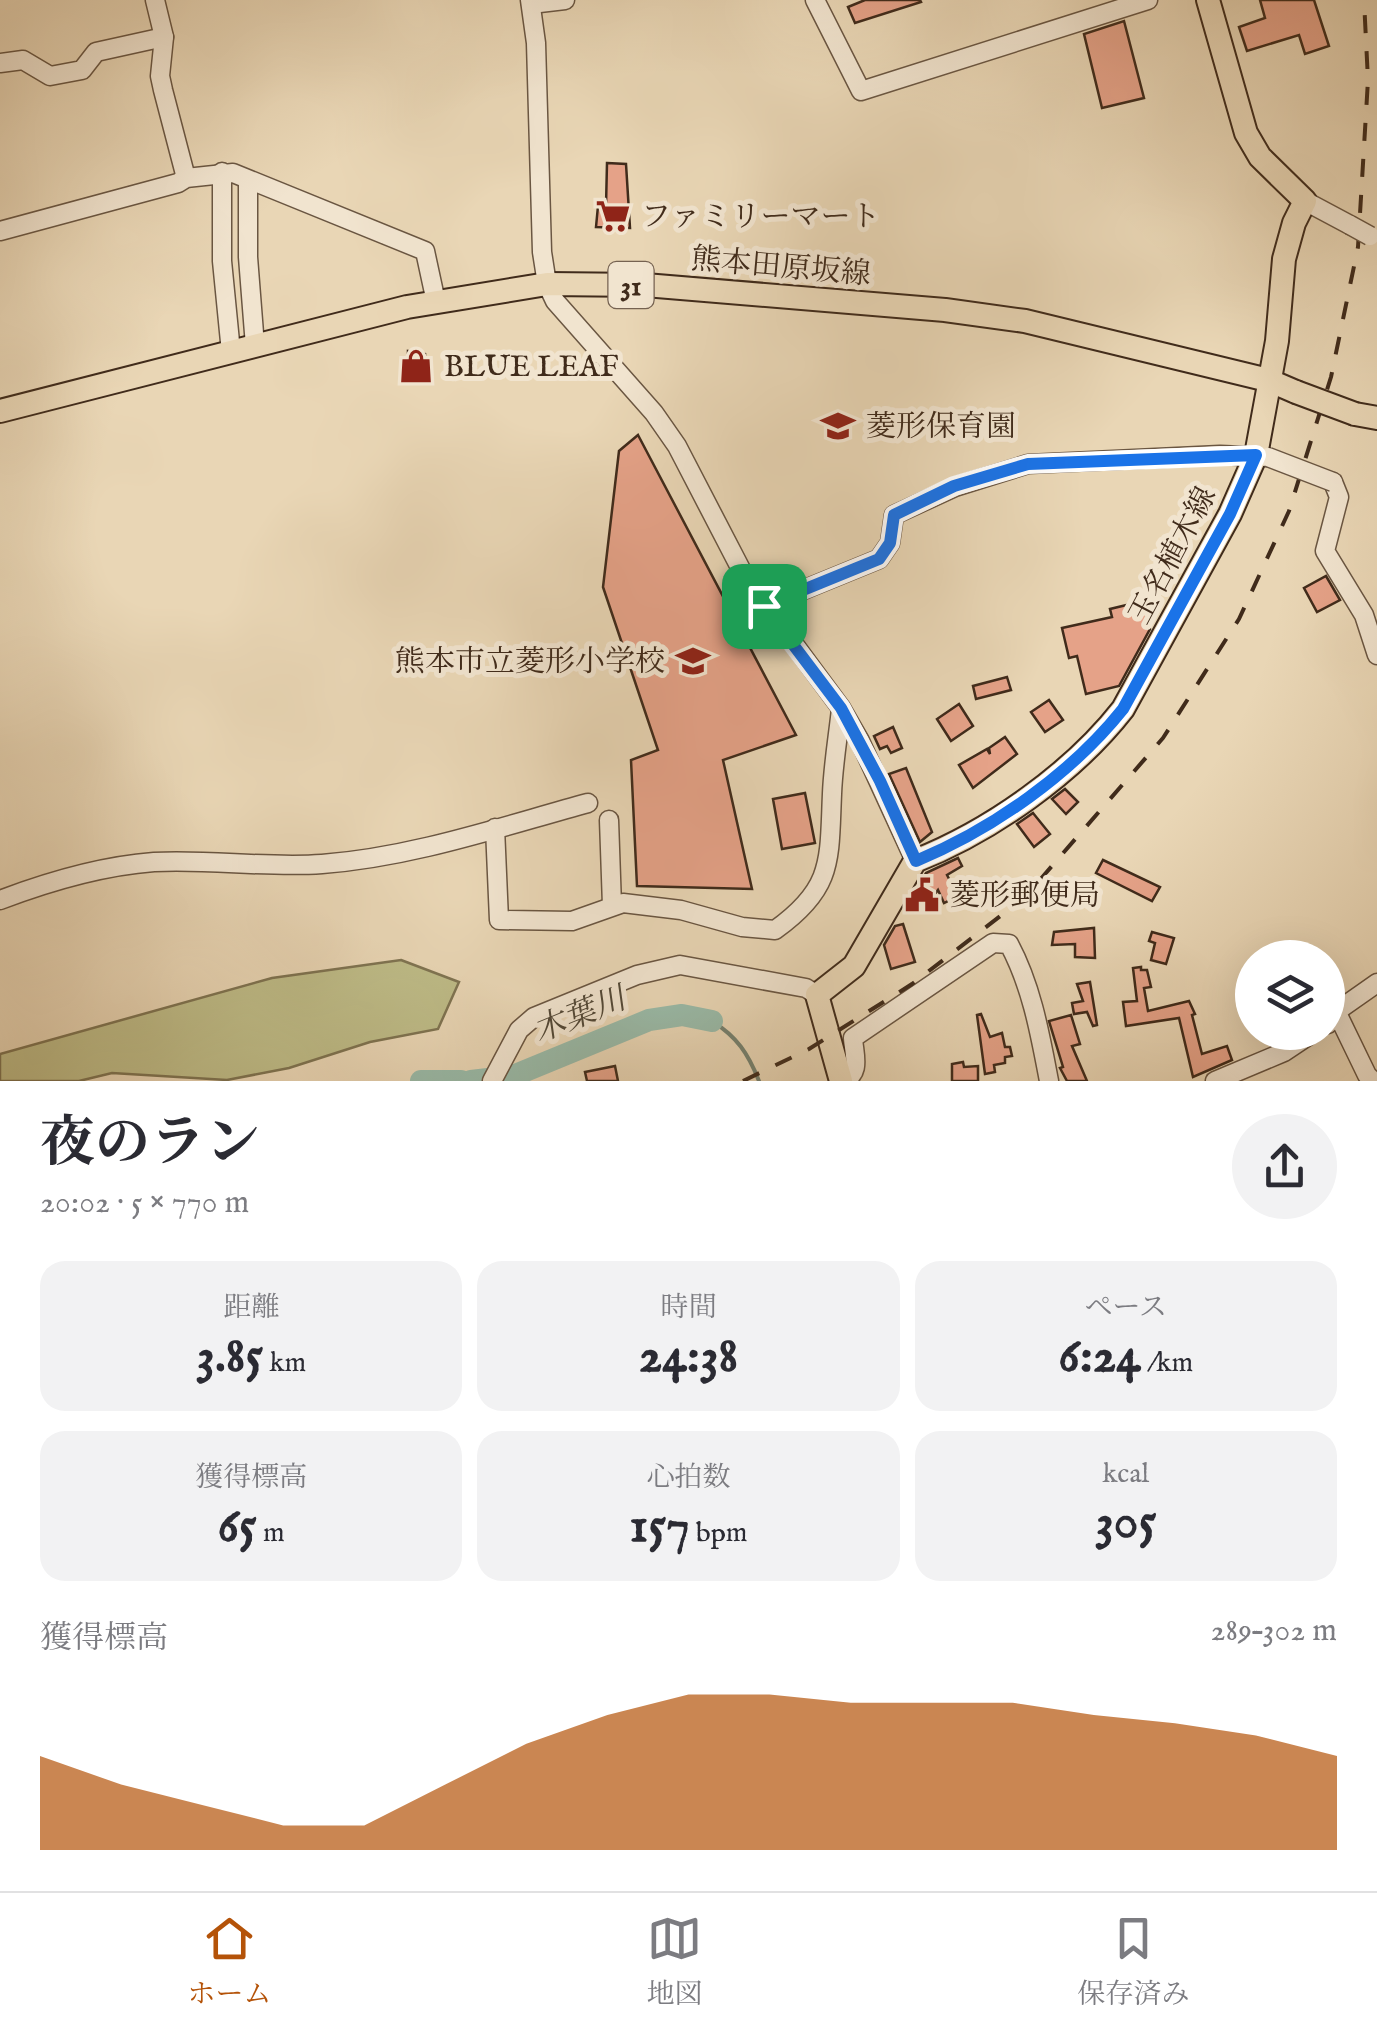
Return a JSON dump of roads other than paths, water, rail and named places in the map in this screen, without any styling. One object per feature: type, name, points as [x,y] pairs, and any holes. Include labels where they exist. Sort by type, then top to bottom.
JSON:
[{"type":"main road","points":[[1208,0],[1246,133],[1260,157],[1305,202]]},
{"type":"main road","name":"玉名植木線","points":[[816,994],[854,966],[916,861],[1031,796],[1080,759],[1123,709],[1262,456],[1284,259],[1294,223],[1305,202]]},
{"type":"main road","name":"熊本田原坂線","points":[[0,411],[436,302],[547,284],[645,285],[1026,320],[1268,380],[1366,416]]},
{"type":"main road","points":[[816,994],[842,1081]]},
{"type":"street","points":[[155,0],[164,38],[162,90],[186,178]]},
{"type":"street","points":[[565,0],[530,2],[536,43],[542,252],[547,284],[574,326],[654,412],[677,446],[728,547],[764,606],[841,708],[887,795],[916,861]]},
{"type":"street","points":[[815,0],[861,90],[1148,0]]},
{"type":"street","points":[[0,62],[23,60],[50,76],[82,70],[96,52],[164,38]]},
{"type":"street","points":[[222,172],[222,261],[230,352]]},
{"type":"street","points":[[0,231],[178,184],[186,178],[222,172],[425,251],[436,302]]},
{"type":"street","points":[[248,180],[248,257],[255,346]]},
{"type":"street","points":[[1305,202],[1374,238]]},
{"type":"street","points":[[764,606],[879,559],[890,543],[894,515],[954,486],[1028,464],[1262,456],[1334,482],[1339,497],[1325,551],[1364,616],[1377,655]]},
{"type":"street","points":[[495,828],[499,920],[572,921],[623,903],[681,910],[742,927],[776,930],[818,889],[827,864],[841,708]]},
{"type":"street","points":[[0,900],[106,868],[156,862],[319,864],[420,849],[588,802]]},
{"type":"street","points":[[608,820],[612,906]]},
{"type":"street","points":[[842,1081],[850,1078],[857,1067],[853,1038],[993,943],[1009,944],[1020,966],[1033,1004],[1049,1081]]},
{"type":"street","points":[[492,1081],[518,1030],[534,1016],[638,975],[680,965],[806,988],[816,994]]},
{"type":"street","points":[[1345,1008],[1377,983]]},
{"type":"street","points":[[1345,1039],[1374,1081]]},
{"type":"street","points":[[1215,1081],[1287,1050]]},
{"type":"waterway","name":"木葉川","points":[[471,1081],[513,1076],[649,1020],[682,1015],[712,1021]]},
{"type":"waterway","points":[[712,1021],[741,1046],[759,1081]]},
{"type":"waterway","name":"木葉川","points":[[421,1081],[461,1081]]},
{"type":"railway","points":[[743,1081],[809,1049],[912,984],[1025,897],[1163,738],[1239,619],[1289,511],[1331,377],[1358,247],[1368,80],[1364,0]]},
{"type":"place","name":"ファミリーマート","points":[[613,216]]},
{"type":"place","name":"BLUE LEAF","points":[[416,366]]},
{"type":"place","name":"菱形保育園","points":[[838,426]]},
{"type":"place","name":"熊本市立菱形小学校","points":[[693,661]]},
{"type":"place","name":"菱形郵便局","points":[[922,895]]}]
